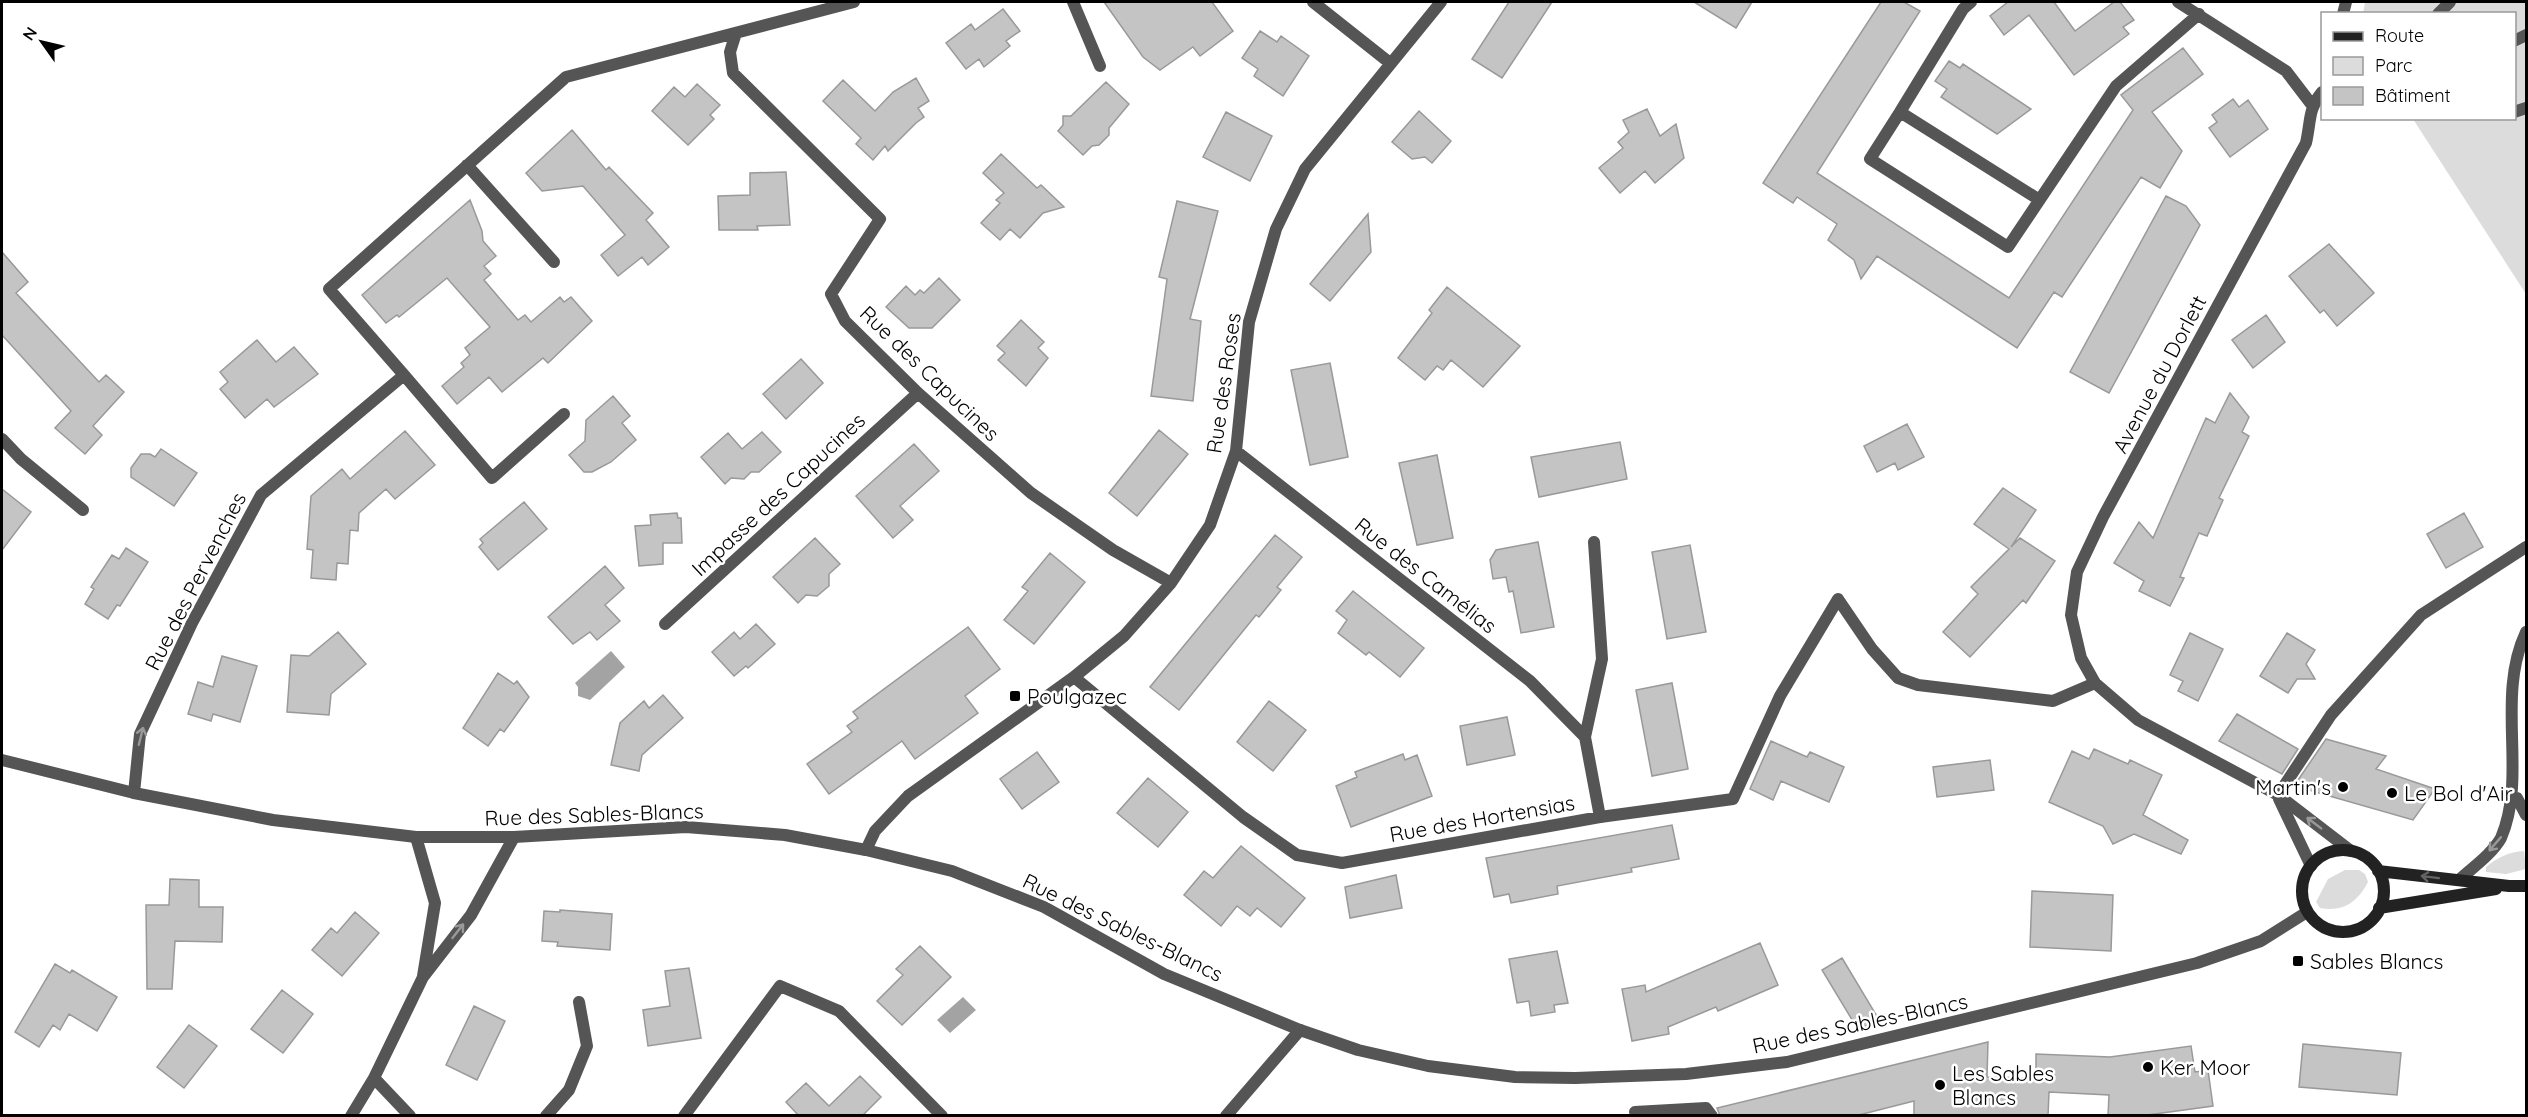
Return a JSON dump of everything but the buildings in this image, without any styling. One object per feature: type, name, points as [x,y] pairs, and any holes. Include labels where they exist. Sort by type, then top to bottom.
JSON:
[{"type":"main road","points":[[2351,851],[2371,862],[2378,871],[2383,883],[2383,896],[2379,909],[2372,919],[2351,931],[2326,928],[2307,912],[2302,888],[2311,866],[2328,852],[2351,851]]},
{"type":"main road","points":[[2378,871],[2526,886]]},
{"type":"main road","points":[[2379,909],[2509,886]]},
{"type":"street","points":[[564,414],[492,478],[329,288],[566,77],[854,2]]},
{"type":"street","points":[[1073,2],[1100,66]]},
{"type":"street","points":[[1313,2],[1390,63]]},
{"type":"street","name":"Rue des Roses","points":[[866,850],[875,831],[908,796],[1074,676],[1124,636],[1171,583],[1210,525],[1236,451],[1249,322],[1276,230],[1305,169],[1441,2]]},
{"type":"street","points":[[1971,2],[1963,9],[1870,159],[2008,247],[2038,199],[2116,86],[2199,14]]},
{"type":"street","points":[[2178,2],[2286,71],[2312,105],[2321,93]]},
{"type":"street","name":"Rue des Capucines","points":[[736,33],[730,52],[733,72],[880,219],[831,294],[845,321],[918,393],[1031,493],[1113,550],[1171,583]]},
{"type":"street","name":"Avenue du Dorlett","points":[[2312,105],[2311,123],[2306,143],[2103,517],[2077,572],[2071,615],[2081,658],[2095,683],[2138,720],[2278,795],[2351,851]]},
{"type":"street","points":[[1900,112],[2038,199]]},
{"type":"street","points":[[467,165],[554,262]]},
{"type":"street","name":"Rue des Pervenches","points":[[134,794],[140,734],[192,623],[261,495],[404,375]]},
{"type":"street","name":"Impasse des Capucines","points":[[665,624],[918,393]]},
{"type":"street","points":[[2,439],[21,459],[83,510]]},
{"type":"street","name":"Rue des Camélias","points":[[1236,451],[1530,681],[1585,737]]},
{"type":"street","points":[[1594,542],[1602,658],[1585,737],[1600,818]]},
{"type":"street","points":[[2311,866],[2278,795],[2331,715],[2421,615],[2526,547]]},
{"type":"street","name":"Rue des Hortensias","points":[[1074,676],[1244,817],[1297,855],[1342,863],[1600,818],[1733,799],[1780,696],[1839,599],[1872,649],[1898,678],[1918,685],[2053,701],[2095,683]]},
{"type":"street","points":[[2526,632],[2518,660],[2513,714],[2517,798],[2526,815]]},
{"type":"street","name":"Rue des Sables-Blancs","points":[[2,760],[134,794],[273,820],[416,837],[514,837],[686,827],[785,835],[866,850],[952,871],[1044,907],[1164,974],[1300,1030],[1358,1050],[1428,1066],[1515,1077],[1575,1078],[1686,1074],[1751,1067],[1823,1054],[2197,963],[2261,941],[2307,912]]},
{"type":"street","points":[[2459,880],[2500,839],[2517,798]]},
{"type":"street","points":[[416,837],[435,903],[423,977]]},
{"type":"street","points":[[351,1116],[374,1078],[423,977],[471,915],[514,837]]},
{"type":"street","points":[[684,1116],[780,987],[839,1011],[942,1116]]},
{"type":"street","points":[[546,1116],[569,1090],[587,1046],[579,1002]]},
{"type":"street","points":[[1226,1116],[1300,1030]]},
{"type":"street","points":[[374,1078],[410,1116]]},
{"type":"street","points":[[1635,1112],[1706,1108],[1712,1116]]},
{"type":"green space","points":[[2365,2],[2526,2],[2526,294],[2414,120],[2516,120],[2516,12],[2363,12]]},
{"type":"green space","points":[[2524,851],[2526,869],[2506,874],[2486,872],[2486,867],[2499,858]]},
{"type":"green space","points":[[2345,870],[2359,870],[2365,874],[2368,882],[2364,889],[2354,901],[2342,907],[2320,908],[2316,902],[2328,879]]},
{"type":"shaded area","points":[[611,651],[625,667],[590,700],[578,696],[578,687],[575,683]]},
{"type":"shaded area","points":[[963,997],[976,1010],[950,1033],[937,1020]]},
{"type":"place","name":"Poulgazec","points":[[1015,696]]},
{"type":"place","name":"Martin's","points":[[2343,787]]},
{"type":"place","name":"Le Bol d'Air","points":[[2392,793]]},
{"type":"place","name":"Sables Blancs","points":[[2298,961]]},
{"type":"place","name":"Ker Moor","points":[[2148,1067]]},
{"type":"place","name":"Les Sables Blancs","points":[[1940,1085]]}]
